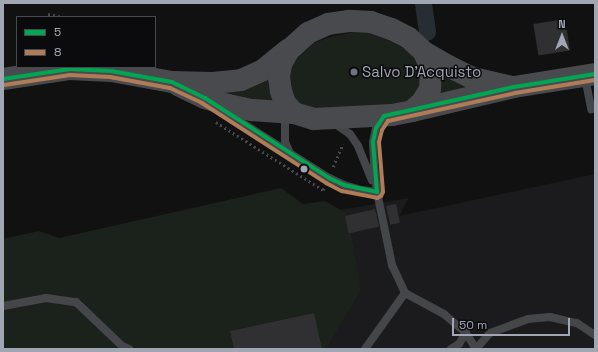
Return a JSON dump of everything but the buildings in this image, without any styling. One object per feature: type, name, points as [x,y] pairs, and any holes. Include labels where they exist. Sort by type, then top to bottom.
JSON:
[{"type":"street","points":[[3,79],[70,69],[111,71],[172,82],[213,83],[240,80],[263,70],[308,34],[328,24],[349,21],[371,22],[392,29],[409,38],[424,52],[473,78],[514,87]]},
{"type":"street","points":[[288,109],[281,91],[280,77],[281,64],[289,50]]},
{"type":"street","points":[[412,111],[422,102],[430,89],[431,68],[424,52]]},
{"type":"street","points":[[172,82],[205,98],[252,110],[288,109],[314,119],[384,116],[412,111],[514,87],[590,75]]},
{"type":"lane","points":[[590,75],[591,109]]},
{"type":"lane","points":[[205,98],[329,178],[344,185],[377,192]]},
{"type":"lane","points":[[288,109],[285,142],[290,153]]},
{"type":"lane","points":[[384,116],[376,128],[373,142],[377,192],[392,265],[405,294],[444,314],[466,333],[476,349],[490,333],[528,319],[550,317],[577,323],[595,335]]},
{"type":"lane","points":[[325,118],[339,125],[350,134],[364,159],[377,192]]},
{"type":"lane","points":[[365,349],[405,294]]},
{"type":"lane","points":[[3,306],[46,298],[76,302],[122,346],[129,349]]},
{"type":"lane","points":[[451,349],[459,344],[466,333]]},
{"type":"path","points":[[48,14],[58,16]]},
{"type":"shaded area","points":[[354,32],[366,32],[390,41],[405,49],[415,58],[421,67],[418,91],[402,106],[317,109],[301,105],[290,94],[289,69],[294,61],[314,43],[329,37]]},
{"type":"shaded area","points":[[436,67],[486,89],[433,97]]},
{"type":"shaded area","points":[[271,73],[274,104],[218,95]]},
{"type":"shaded area","points":[[595,174],[595,349],[3,349],[271,222],[409,198],[399,216]]},
{"type":"shaded area","points":[[281,188],[303,204],[325,201],[347,214],[345,217],[349,232],[351,234],[361,290],[326,349],[322,349],[314,315],[312,313],[233,330],[230,333],[234,349],[3,349],[3,239],[39,231],[59,238]]},
{"type":"waterway","points":[[423,3],[427,32]]},
{"type":"transit line","name":"5","points":[[3,79],[70,69],[111,71],[172,82],[205,98],[329,178],[344,185],[377,192],[373,142],[376,128],[384,116],[514,87],[595,74]]},
{"type":"transit line","name":"8","points":[[4,85],[70,75],[110,77],[170,88],[202,103],[326,183],[342,191],[377,198],[381,196],[383,192],[379,142],[382,130],[388,121],[515,93],[595,80]]},
{"type":"place","name":"Salvo D'Acquisto","points":[[354,72]]}]
